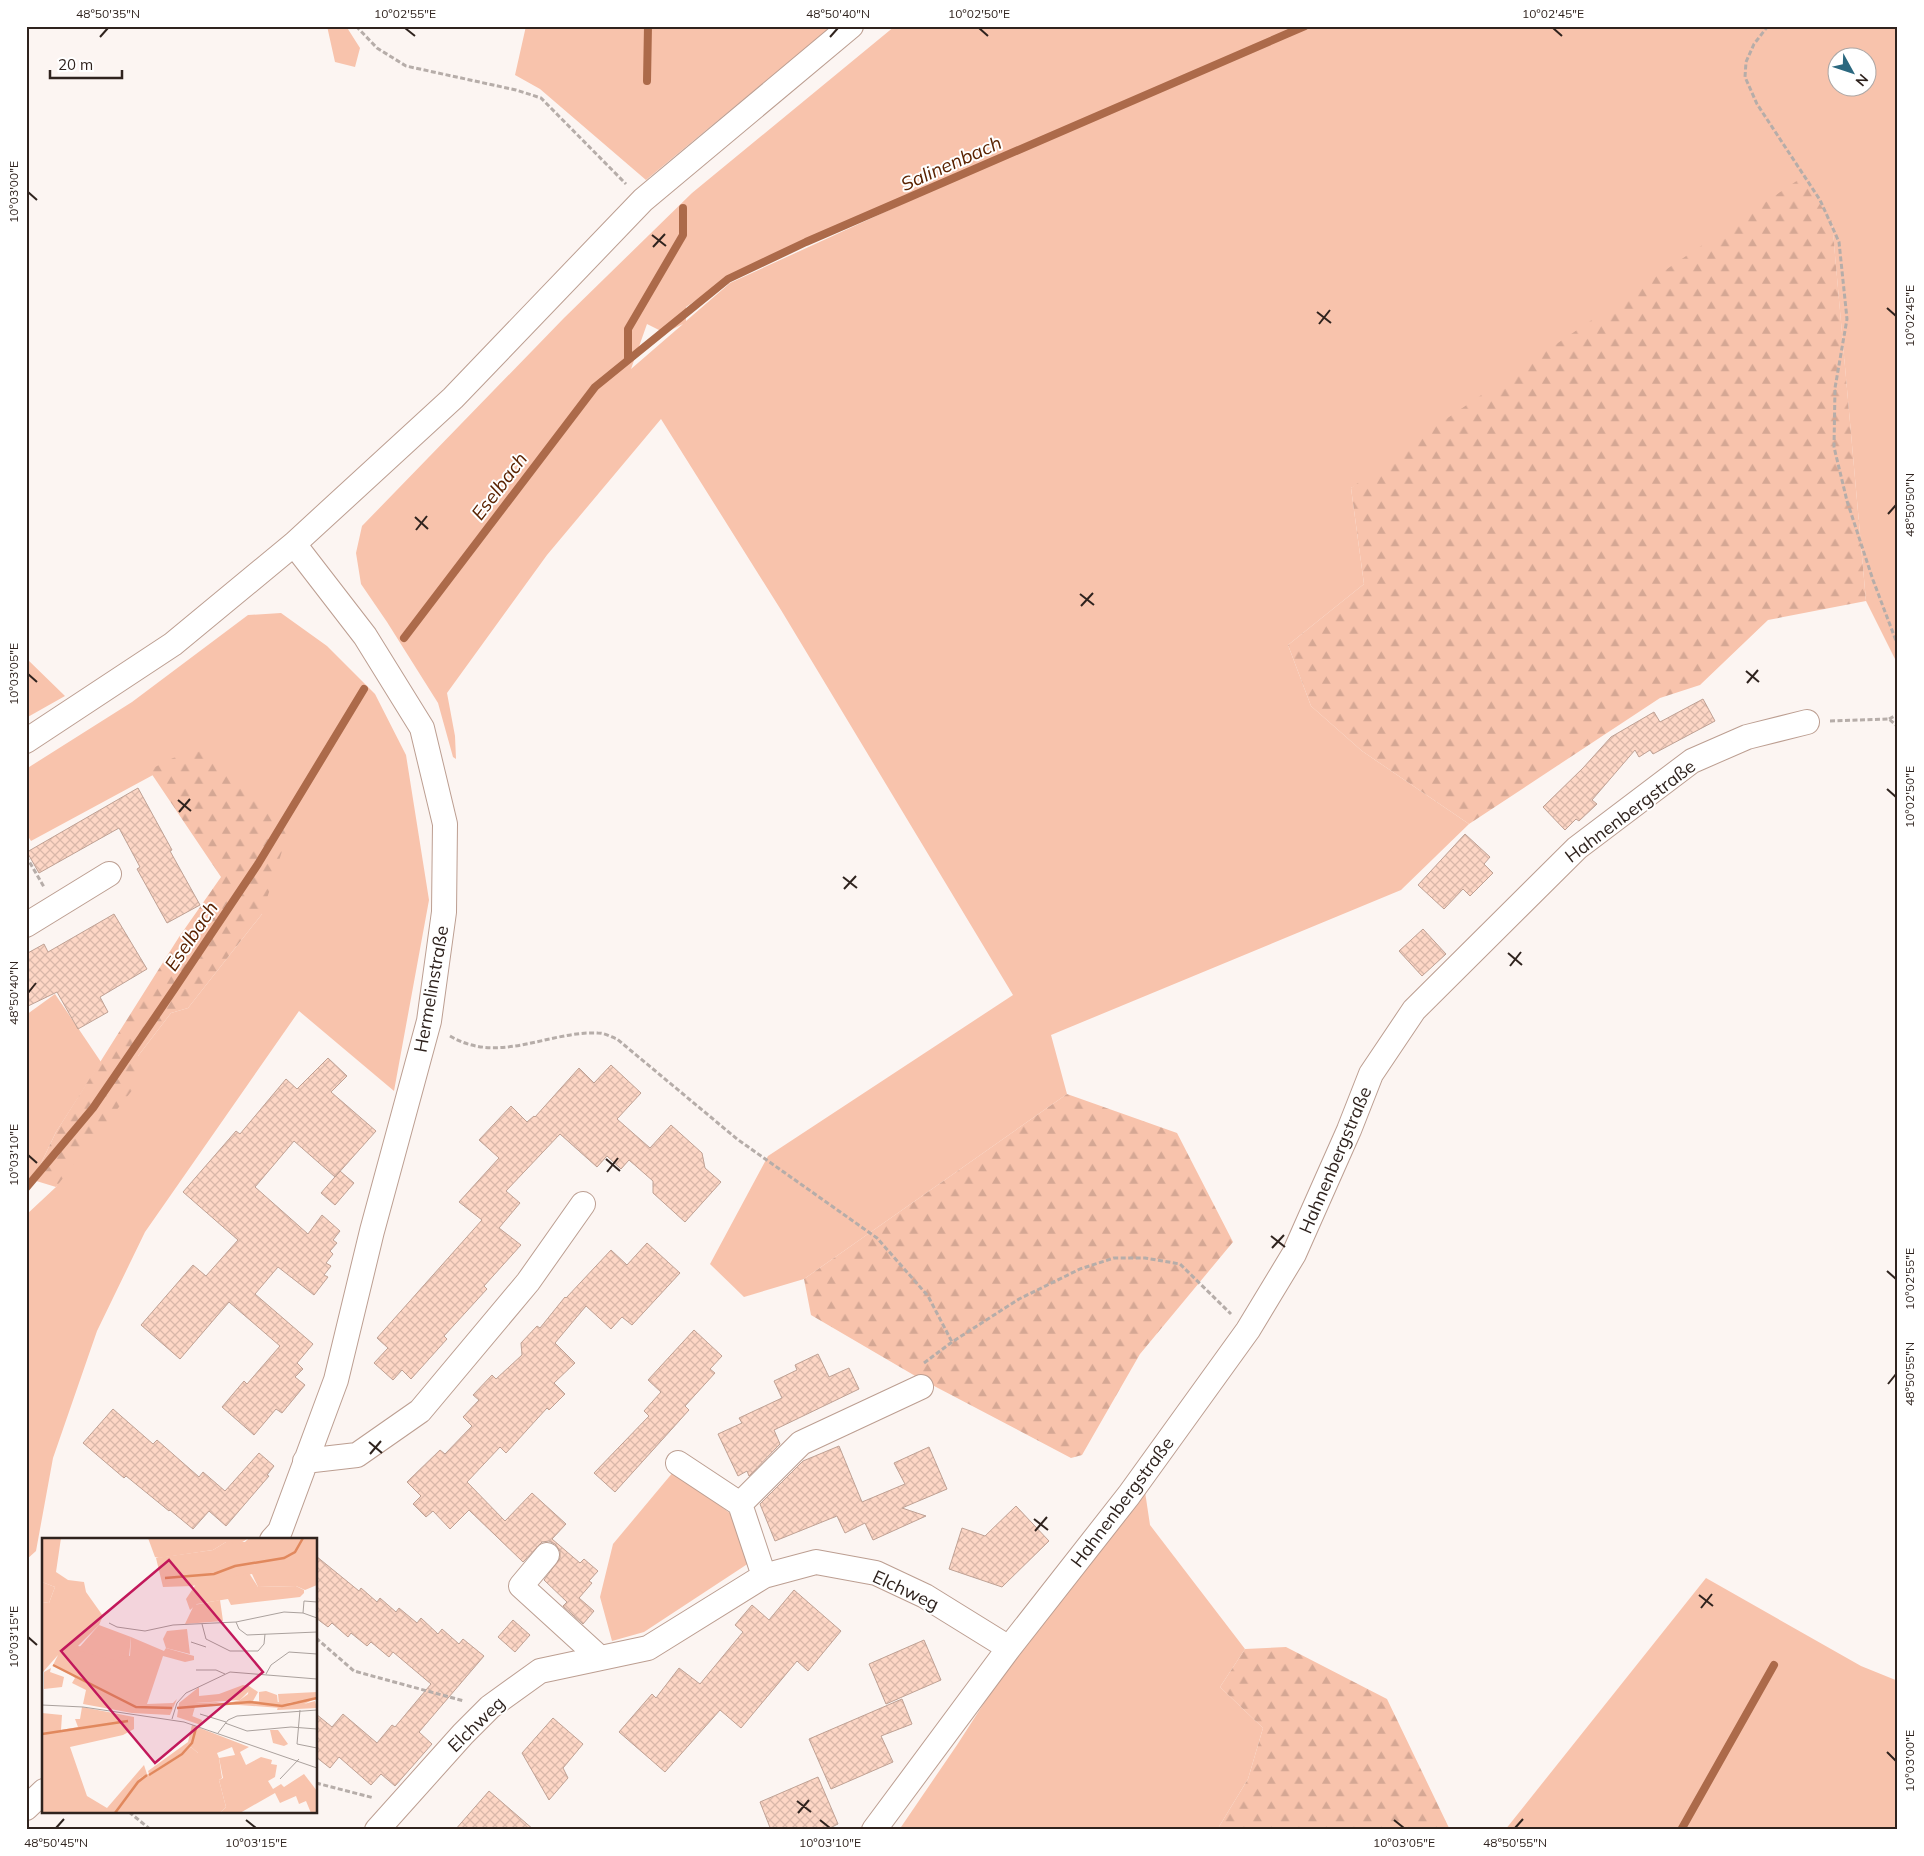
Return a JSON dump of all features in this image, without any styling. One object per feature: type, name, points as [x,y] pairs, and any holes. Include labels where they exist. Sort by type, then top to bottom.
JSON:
[{"type":"street","points":[[26,741],[173,644],[294,544],[453,398],[643,200],[851,26]]},
{"type":"street","name":"Hermelinstraße","points":[[274,1538],[280,1531],[336,1380],[371,1237],[429,1021],[444,912],[445,824],[422,728],[365,636],[294,544]]},
{"type":"street","name":"Hahnenbergstraße","points":[[874,1830],[1009,1648],[1128,1495],[1248,1330],[1294,1254],[1349,1130],[1371,1074],[1414,1010],[1576,848],[1692,761],[1747,737],[1807,722]]},
{"type":"street","points":[[26,924],[109,874]]},
{"type":"street","points":[[306,1462],[357,1455],[420,1411],[528,1282],[583,1204]]},
{"type":"street","points":[[740,1504],[801,1443],[921,1387]]},
{"type":"street","points":[[678,1463],[740,1504],[764,1576]]},
{"type":"street","points":[[547,1555],[521,1586],[600,1658]]},
{"type":"street","name":"Elchweg","points":[[377,1830],[490,1707],[540,1671],[648,1648],[764,1576],[816,1562],[876,1573],[925,1596],[1009,1648]]},
{"type":"street","points":[[26,1808],[42,1793]]},
{"type":"path","points":[[356,26],[377,48],[406,66],[516,90],[541,98],[643,200]]},
{"type":"path","points":[[1768,26],[1754,44],[1746,62],[1745,77],[1757,104],[1820,200],[1839,242],[1847,319],[1835,388],[1834,447],[1850,510],[1873,580],[1898,646]]},
{"type":"path","points":[[1807,722],[1889,719],[1898,714]]},
{"type":"path","points":[[1889,719],[1898,728]]},
{"type":"path","points":[[26,856],[55,907]]},
{"type":"path","points":[[429,1021],[452,1037],[470,1046],[495,1049],[577,1034],[600,1033],[617,1039],[737,1139],[877,1238],[928,1296],[952,1342]]},
{"type":"path","points":[[921,1387],[915,1373],[924,1363],[952,1342],[1020,1299],[1080,1269],[1114,1258],[1145,1258],[1180,1264],[1219,1304],[1248,1330]]},
{"type":"path","points":[[318,1640],[354,1671],[490,1707]]},
{"type":"path","points":[[318,1784],[398,1805]]},
{"type":"path","points":[[131,1814],[151,1830]]},
{"type":"green space","points":[[327,26],[346,26],[360,48],[355,67],[335,62]]},
{"type":"green space","points":[[526,26],[832,26],[646,180],[540,89],[515,75]]},
{"type":"green space","points":[[895,26],[1305,26],[1159,90],[1306,26],[1898,26],[1898,665],[1866,601],[1832,222],[1351,488],[1364,584],[1288,645],[1311,706],[1362,751],[1469,824],[1401,890],[1051,1035],[1067,1094],[804,1279],[744,1297],[710,1264],[768,1156],[1013,995],[781,610],[661,419],[547,555],[447,693],[455,736],[456,759],[453,757],[438,703],[361,584],[356,553],[362,526],[564,318],[692,193]],"holes":[[[1029,146],[730,283],[686,321],[686,307],[728,279],[806,242]],[[647,324],[665,333],[683,324],[631,369]]]},
{"type":"green space","points":[[1801,178],[1832,221],[1866,601],[1768,620],[1700,685],[1660,698],[1469,824],[1362,751],[1311,706],[1288,645],[1364,584],[1351,488],[1424,434]]},
{"type":"green space","points":[[281,613],[327,646],[375,694],[406,755],[429,900],[394,1091],[299,1011],[145,1232],[97,1331],[53,1458],[36,1551],[26,1560],[26,1215],[56,1187],[138,1056],[171,1013],[188,1008],[262,914],[153,775],[31,841],[26,833],[26,769],[132,702],[248,615]]},
{"type":"green space","points":[[26,658],[65,696],[26,718]]},
{"type":"green space","points":[[201,751],[291,823],[262,914],[188,1008],[171,1013],[138,1056],[141,1079],[56,1187],[33,1180],[56,1132],[179,937],[221,877],[149,770],[173,758]]},
{"type":"green space","points":[[55,994],[101,1062],[56,1132],[33,1180],[26,1185],[26,1015]]},
{"type":"green space","points":[[1067,1094],[1177,1133],[1233,1242],[1140,1354],[1082,1455],[1071,1458],[917,1377],[811,1315],[804,1279]]},
{"type":"green space","points":[[674,1471],[731,1514],[749,1563],[644,1632],[612,1641],[600,1597],[613,1544]]},
{"type":"green space","points":[[1144,1485],[1150,1525],[1245,1649],[1220,1687],[1263,1728],[1248,1779],[1217,1830],[899,1830],[1015,1655],[1082,1575]]},
{"type":"green space","points":[[1706,1578],[1861,1666],[1898,1681],[1898,1830],[1505,1830]]},
{"type":"green space","points":[[1286,1647],[1387,1699],[1450,1830],[1217,1830],[1248,1779],[1263,1728],[1220,1687],[1245,1649]]},
{"type":"building","points":[[1703,699],[1715,721],[1653,754],[1650,750],[1639,757],[1635,750],[1592,800],[1597,804],[1579,821],[1576,819],[1565,830],[1543,807],[1583,768],[1611,737],[1654,712],[1660,722]]},
{"type":"building","points":[[138,788],[200,905],[167,923],[137,869],[140,867],[119,828],[39,873],[27,852]]},
{"type":"building","points":[[1465,834],[1490,857],[1484,864],[1493,873],[1470,896],[1463,889],[1444,909],[1418,885]]},
{"type":"building","points":[[114,914],[147,969],[100,997],[108,1012],[78,1029],[57,992],[26,1007],[26,954],[44,944],[48,952]]},
{"type":"building","points":[[1423,929],[1446,954],[1422,976],[1399,951]]},
{"type":"building","points":[[328,1058],[347,1076],[331,1092],[376,1131],[335,1177],[294,1141],[255,1187],[308,1234],[322,1215],[340,1231],[333,1240],[337,1243],[330,1251],[333,1254],[326,1263],[331,1266],[324,1275],[328,1277],[314,1295],[278,1267],[255,1294],[313,1344],[297,1363],[303,1369],[295,1377],[305,1385],[282,1413],[276,1409],[254,1435],[222,1407],[244,1381],[247,1384],[280,1346],[229,1302],[180,1359],[141,1325],[193,1265],[206,1276],[238,1240],[183,1192],[236,1131],[240,1134],[286,1079],[297,1089]]},
{"type":"building","points":[[611,1065],[641,1093],[617,1119],[650,1148],[671,1125],[702,1153],[705,1168],[721,1182],[685,1222],[653,1193],[653,1181],[629,1160],[621,1169],[607,1156],[597,1167],[560,1134],[506,1191],[520,1203],[499,1228],[521,1245],[484,1286],[487,1289],[444,1336],[447,1339],[411,1379],[402,1370],[393,1380],[374,1363],[388,1348],[377,1338],[482,1220],[459,1202],[499,1158],[479,1140],[511,1106],[527,1122],[535,1117],[579,1068],[594,1083]]},
{"type":"building","points":[[340,1171],[354,1183],[335,1205],[321,1193]]},
{"type":"building","points":[[647,1243],[680,1273],[632,1325],[622,1317],[611,1329],[586,1306],[555,1343],[575,1363],[554,1383],[565,1394],[549,1410],[547,1408],[506,1453],[500,1447],[467,1482],[505,1521],[532,1493],[566,1524],[552,1539],[580,1563],[584,1559],[598,1571],[589,1581],[592,1583],[579,1598],[594,1611],[583,1624],[563,1606],[567,1602],[544,1580],[560,1558],[560,1551],[555,1544],[549,1541],[542,1542],[523,1562],[469,1510],[450,1529],[433,1511],[426,1517],[413,1504],[421,1496],[407,1482],[440,1450],[445,1454],[472,1426],[463,1417],[479,1400],[473,1395],[492,1375],[496,1379],[522,1355],[521,1343],[537,1326],[540,1328],[565,1297],[611,1250],[627,1265]]},
{"type":"building","points":[[694,1330],[722,1356],[710,1369],[715,1373],[685,1406],[689,1410],[615,1492],[594,1473],[649,1416],[644,1411],[661,1392],[648,1380]]},
{"type":"building","points":[[818,1354],[829,1377],[849,1368],[859,1389],[774,1430],[780,1444],[749,1476],[747,1471],[738,1476],[718,1434],[742,1423],[739,1418],[782,1398],[774,1381],[797,1370],[795,1365]]},
{"type":"building","points":[[113,1409],[153,1444],[157,1440],[199,1477],[203,1472],[225,1491],[259,1453],[274,1466],[267,1475],[269,1476],[226,1526],[209,1511],[193,1529],[126,1476],[124,1478],[83,1443]]},
{"type":"building","points":[[839,1446],[862,1502],[905,1484],[894,1463],[929,1447],[947,1489],[902,1508],[926,1516],[873,1540],[865,1523],[845,1533],[837,1516],[775,1541],[760,1504],[803,1461]]},
{"type":"building","points":[[1016,1506],[1049,1541],[1002,1587],[949,1569],[962,1528],[985,1536]]},
{"type":"building","points":[[318,1558],[359,1591],[361,1588],[377,1602],[380,1598],[396,1612],[399,1608],[417,1623],[421,1618],[438,1634],[442,1629],[459,1644],[463,1639],[484,1656],[419,1732],[432,1744],[395,1786],[381,1774],[371,1785],[339,1757],[330,1768],[318,1759],[318,1716],[332,1727],[343,1714],[377,1743],[392,1725],[395,1727],[431,1684],[393,1652],[389,1657],[371,1642],[367,1646],[351,1633],[348,1637],[332,1623],[328,1627],[318,1620]]},
{"type":"building","points":[[794,1590],[841,1631],[808,1671],[797,1661],[741,1728],[720,1710],[665,1772],[619,1732],[652,1694],[656,1698],[679,1668],[700,1684],[743,1632],[735,1625],[752,1605],[769,1620]]},
{"type":"building","points":[[513,1620],[530,1635],[515,1652],[498,1637]]},
{"type":"building","points":[[924,1640],[941,1680],[886,1704],[869,1664]]},
{"type":"building","points":[[902,1699],[912,1724],[881,1736],[893,1762],[831,1789],[809,1739]]},
{"type":"building","points":[[553,1718],[583,1744],[563,1768],[568,1778],[549,1800],[522,1753]]},
{"type":"building","points":[[818,1777],[838,1824],[826,1830],[771,1830],[760,1802]]},
{"type":"building","points":[[489,1791],[534,1830],[455,1830]]},
{"type":"waterway","points":[[647,81],[648,26]]},
{"type":"waterway","name":"Salinenbach","points":[[404,638],[595,387],[728,279],[806,242],[1305,26]]},
{"type":"waterway","points":[[628,359],[628,329],[683,235],[683,208]]},
{"type":"waterway","name":"Eselbach","points":[[26,1188],[93,1108],[175,988],[258,864],[364,689]]},
{"type":"waterway","points":[[1681,1830],[1774,1665]]}]
